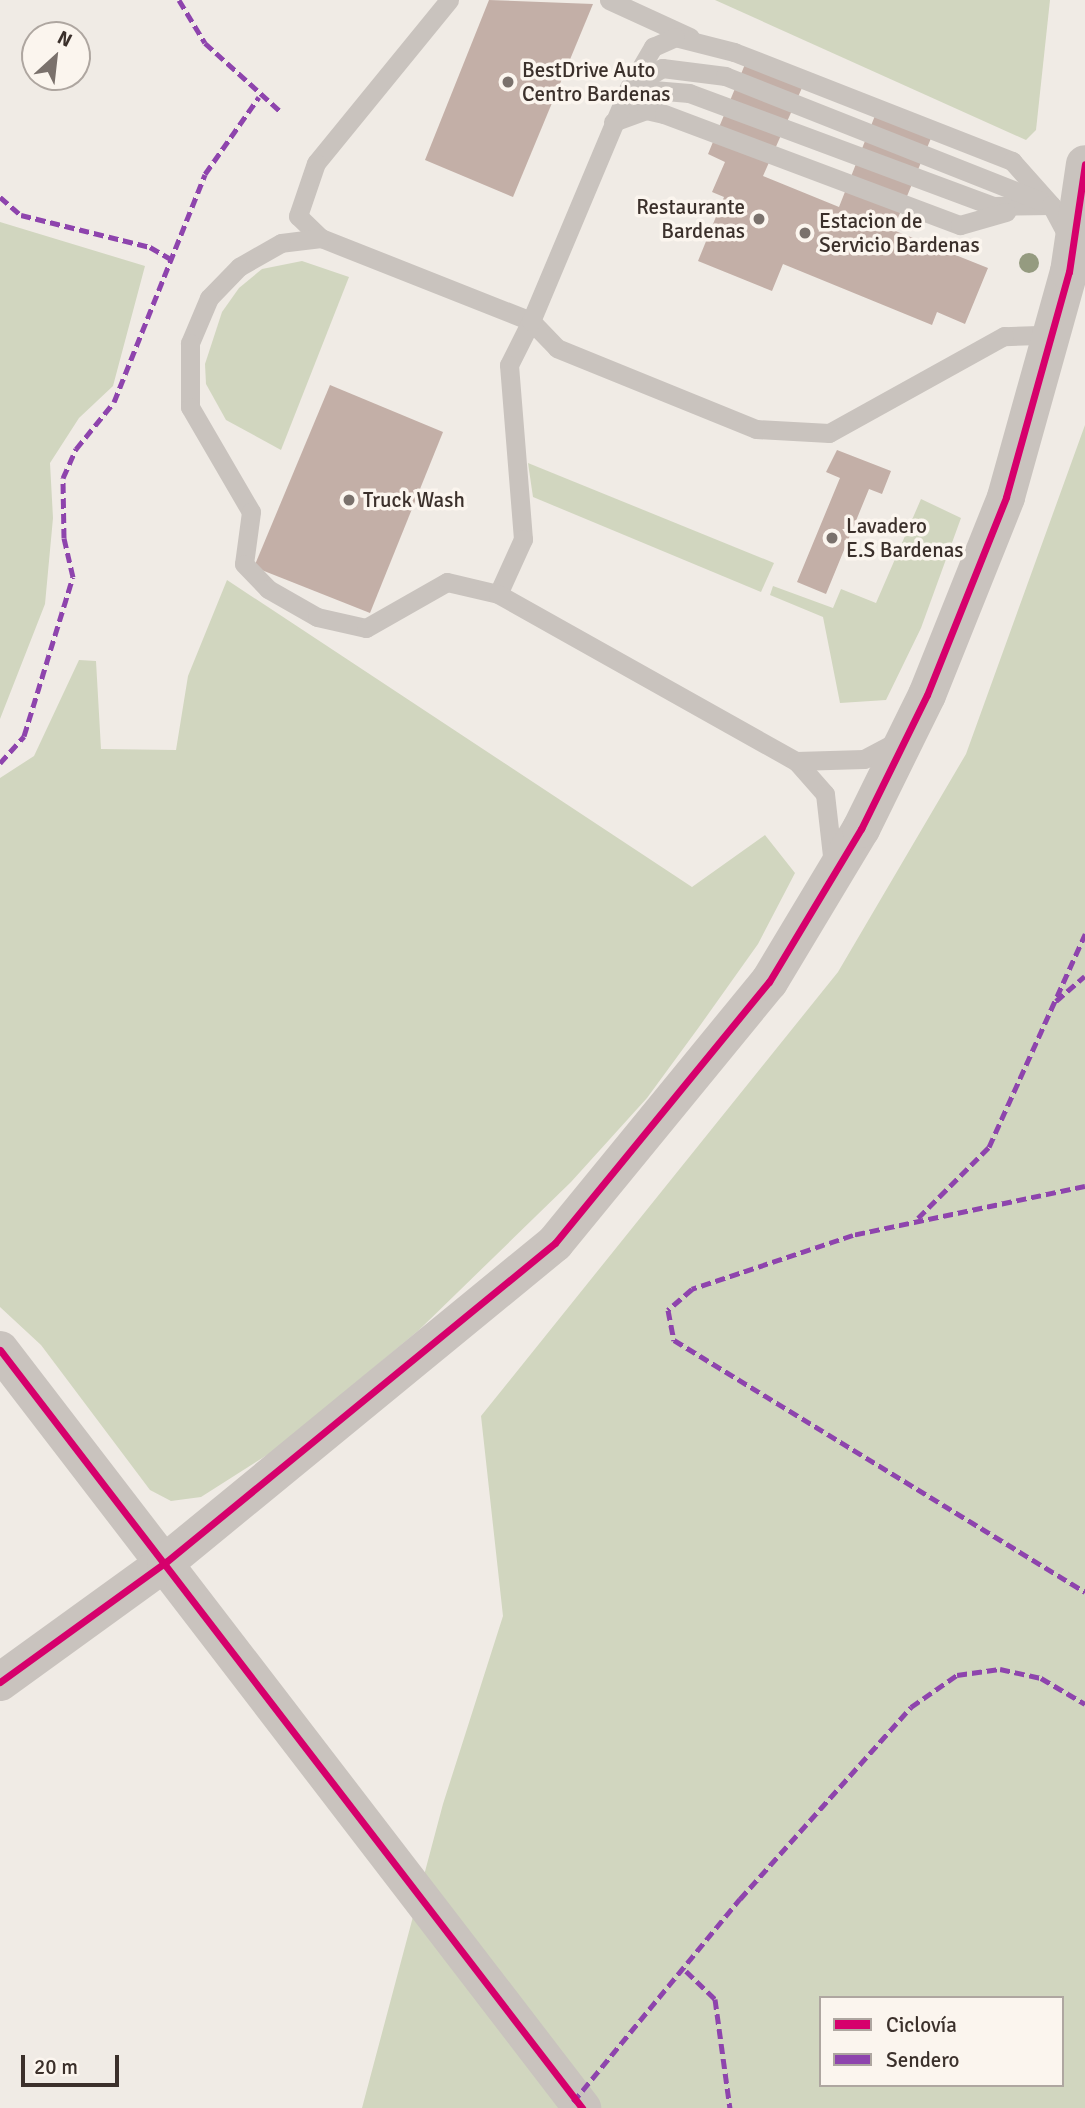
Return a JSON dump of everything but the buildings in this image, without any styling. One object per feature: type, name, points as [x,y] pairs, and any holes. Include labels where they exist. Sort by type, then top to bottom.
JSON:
[{"type":"street","points":[[0,1682],[166,1562],[555,1243],[769,982],[832,877],[908,733],[1006,497],[1043,339],[1071,256],[1085,164]]},
{"type":"street","points":[[0,1350],[166,1562],[582,2108]]},
{"type":"lane","points":[[449,0],[316,163],[298,216],[321,238],[531,321],[557,348],[756,429],[829,433],[1003,336],[1043,339]]},
{"type":"lane","points":[[610,0],[697,40],[1012,161],[1064,221],[1071,256]]},
{"type":"lane","points":[[498,594],[523,539],[509,365],[531,321],[629,88],[653,47],[675,37],[697,40]]},
{"type":"lane","points":[[705,131],[734,52]]},
{"type":"lane","points":[[629,88],[662,68],[725,76],[1051,205]]},
{"type":"lane","points":[[629,88],[663,87],[715,102],[993,205],[1051,205]]},
{"type":"lane","points":[[613,122],[646,110],[960,225],[989,213],[1051,205]]},
{"type":"lane","points":[[321,238],[281,243],[239,267],[209,298],[190,343],[190,407],[251,512],[244,564],[268,589],[317,617],[366,628],[393,619],[421,596],[447,582],[498,594],[796,761],[825,794],[832,877]]},
{"type":"lane","points":[[796,761],[864,760],[908,733]]},
{"type":"green space","points":[[715,0],[1050,0],[1036,130],[1026,140]]},
{"type":"green space","points":[[0,222],[145,266],[113,386],[79,418],[50,463],[53,518],[45,604],[0,719]]},
{"type":"green space","points":[[302,261],[349,277],[281,450],[226,420],[206,384],[205,364],[222,312],[239,288],[262,269]]},
{"type":"green space","points":[[1085,425],[1085,2108],[362,2108],[443,1804],[503,1616],[481,1416],[838,972],[966,754]]},
{"type":"green space","points":[[528,463],[774,563],[761,592],[533,497]]},
{"type":"green space","points":[[921,499],[961,518],[921,628],[886,700],[840,703],[823,617],[770,595],[773,586],[833,608],[841,589],[876,603]]},
{"type":"green space","points":[[227,580],[692,887],[765,835],[795,873],[758,944],[699,1027],[647,1098],[571,1182],[419,1330],[275,1450],[201,1497],[171,1501],[150,1490],[41,1345],[0,1307],[0,778],[34,756],[79,660],[96,661],[101,749],[176,750],[188,676]]},
{"type":"marked path","points":[[179,0],[205,43],[280,111]]},
{"type":"marked path","points":[[0,763],[24,736],[73,577],[64,538],[63,478],[76,449],[114,402],[205,174],[259,97]]},
{"type":"marked path","points":[[0,197],[21,215],[150,247],[171,259]]},
{"type":"marked path","points":[[918,1218],[989,1147],[1085,934]]},
{"type":"marked path","points":[[1056,1001],[1085,976]]},
{"type":"marked path","points":[[1085,1186],[853,1235],[692,1289],[668,1310],[674,1340],[1085,1592]]},
{"type":"marked path","points":[[573,2102],[740,1899],[911,1707],[957,1675],[1000,1669],[1041,1678],[1085,1704]]},
{"type":"marked path","points":[[686,1971],[715,1999],[730,2108]]},
{"type":"cycle path","points":[[0,1682],[166,1562],[555,1243],[769,982],[861,829],[927,695],[1006,497],[1069,272],[1085,164]]},
{"type":"cycle path","points":[[0,1350],[582,2108]]},
{"type":"place","name":"BestDrive Auto Centro Bardenas","points":[[508,82]]},
{"type":"place","name":"Restaurante Bardenas","points":[[759,219]]},
{"type":"place","name":"Estacion de Servicio Bardenas","points":[[805,233]]},
{"type":"place","name":"Truck Wash","points":[[349,500]]},
{"type":"place","name":"Lavadero E.S Bardenas","points":[[832,538]]}]
